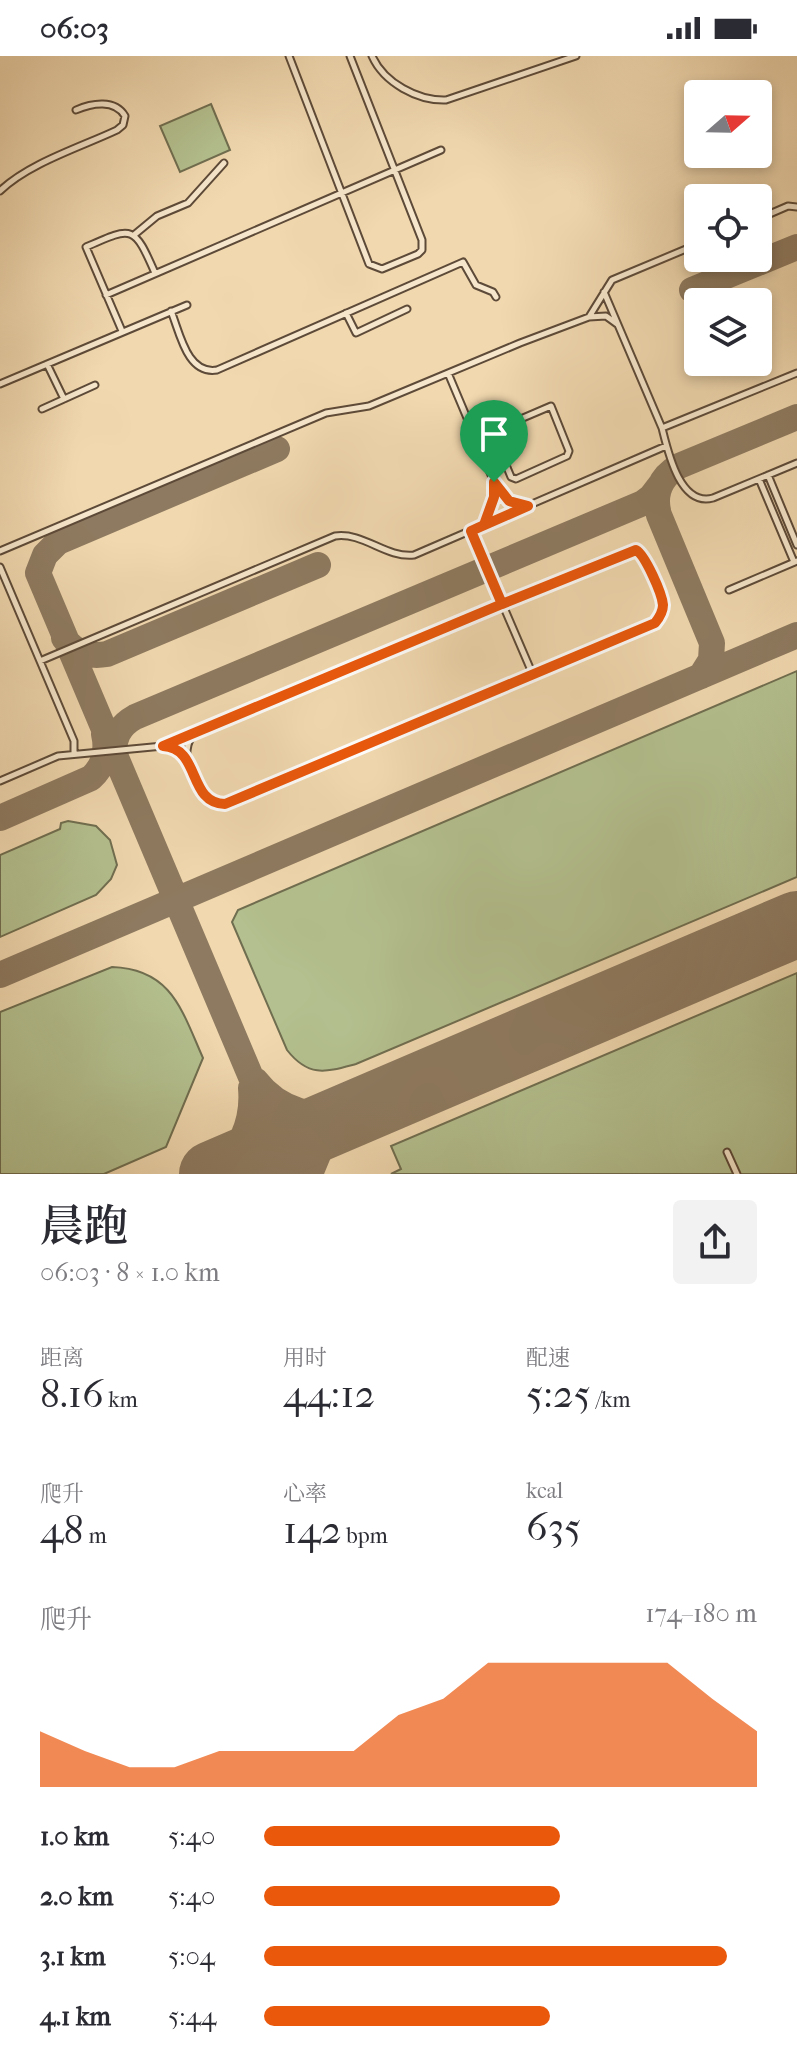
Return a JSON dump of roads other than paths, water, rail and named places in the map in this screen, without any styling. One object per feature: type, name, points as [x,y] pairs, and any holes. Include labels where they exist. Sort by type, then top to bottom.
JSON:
[{"type":"lane","points":[[289,56],[369,264],[382,269],[418,254],[422,250],[422,240],[350,56]]},
{"type":"lane","points":[[372,56],[376,66],[404,90],[431,100],[446,100],[576,56]]},
{"type":"lane","points":[[0,191],[27,172],[117,130],[123,125],[125,116],[116,106],[105,104],[76,110]]},
{"type":"lane","points":[[106,295],[441,150]]},
{"type":"lane","points":[[134,235],[157,216],[188,203],[224,163]]},
{"type":"lane","points":[[772,213],[788,206],[797,207]]},
{"type":"lane","points":[[122,331],[86,247],[120,232],[134,235],[140,240],[155,273]]},
{"type":"lane","points":[[589,317],[612,280],[684,250]]},
{"type":"lane","points":[[171,311],[193,363],[207,371],[217,370],[463,262],[476,285],[493,292],[496,297]]},
{"type":"lane","points":[[604,292],[685,488],[701,499],[713,498],[797,463]]},
{"type":"lane","points":[[0,384],[187,305]]},
{"type":"lane","points":[[346,313],[356,333],[407,309]]},
{"type":"lane","points":[[0,551],[326,413],[369,406],[589,317],[606,316],[619,326]]},
{"type":"lane","points":[[47,364],[64,399]]},
{"type":"lane","points":[[448,373],[494,482],[509,501],[528,506]]},
{"type":"lane","points":[[662,428],[797,373]]},
{"type":"lane","points":[[42,409],[95,385]]},
{"type":"lane","points":[[476,438],[492,431],[551,406],[569,451],[567,456],[516,479],[511,477],[492,431]]},
{"type":"lane","points":[[40,661],[335,536],[352,535],[386,551],[414,555],[666,446]]},
{"type":"lane","points":[[768,475],[797,545]]},
{"type":"lane","points":[[729,590],[795,562],[759,479]]},
{"type":"lane","points":[[484,525],[494,497],[494,482]]},
{"type":"lane","points":[[471,531],[533,675]]},
{"type":"lane","points":[[163,746],[630,550],[643,555],[663,602],[655,623],[225,804],[204,796],[186,756],[187,742],[197,732]]},
{"type":"lane","points":[[0,567],[74,741],[74,753]]},
{"type":"lane","points":[[0,781],[49,759],[74,753],[163,746],[175,748],[186,756]]},
{"type":"lane","points":[[727,1152],[737,1174]]}]
